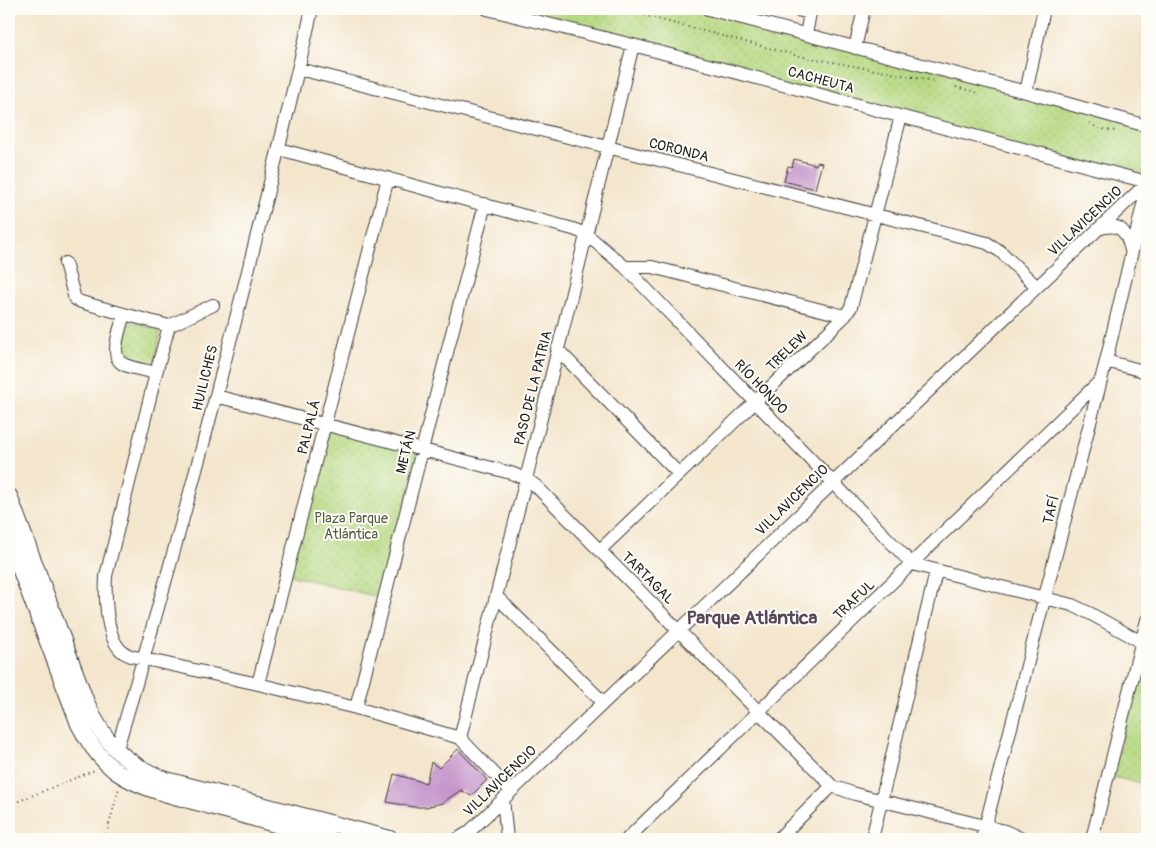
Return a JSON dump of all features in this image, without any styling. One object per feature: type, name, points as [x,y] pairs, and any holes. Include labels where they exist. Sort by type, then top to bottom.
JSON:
[{"type":"main road","points":[[9,496],[19,560]]},
{"type":"main road","points":[[9,539],[19,560],[79,724],[92,746],[113,758],[166,780],[390,839]]},
{"type":"main road","points":[[113,758],[128,778],[164,793],[329,839]]},
{"type":"street","name":"HUILICHES","points":[[113,758],[144,658],[216,396],[299,70],[312,9]]},
{"type":"street","name":"CACHEUTA","points":[[487,9],[633,45],[1147,183]]},
{"type":"street","points":[[708,9],[1026,92],[1147,126]]},
{"type":"street","points":[[793,9],[810,13],[806,35]]},
{"type":"street","points":[[855,48],[864,9]]},
{"type":"street","points":[[1026,92],[1044,9]]},
{"type":"street","name":"PASO DE LA PATRIA","points":[[460,738],[633,45]]},
{"type":"street","name":"CORONDA","points":[[299,70],[993,246],[1037,287]]},
{"type":"street","name":"TRELEW","points":[[600,550],[845,316],[851,307],[901,116]]},
{"type":"street","points":[[279,149],[485,204],[586,234]]},
{"type":"street","name":"PALPALÁ","points":[[258,684],[388,178]]},
{"type":"street","name":"VILLAVICENCIO","points":[[458,839],[472,836],[507,795],[603,702],[1147,183]]},
{"type":"street","name":"TAFÍ","points":[[982,839],[1106,361],[1147,188]]},
{"type":"street","name":"METÁN","points":[[356,708],[485,204]]},
{"type":"street","points":[[1098,229],[1108,226],[1118,227],[1127,236],[1132,253]]},
{"type":"street","name":"RÍO HONDO","points":[[586,234],[625,267],[904,558],[912,564]]},
{"type":"street","points":[[65,262],[72,295],[81,302],[169,326],[213,305]]},
{"type":"street","points":[[625,267],[652,267],[845,316]]},
{"type":"street","points":[[124,314],[116,348],[116,356],[119,362],[126,366],[156,372]]},
{"type":"street","points":[[169,326],[106,576],[105,597],[116,646],[122,652],[144,658],[356,708],[460,738],[507,795],[507,839]]},
{"type":"street","points":[[557,349],[679,474]]},
{"type":"street","points":[[1106,361],[1147,372]]},
{"type":"street","name":"TRAFUL","points":[[627,839],[1100,381]]},
{"type":"street","points":[[216,396],[511,473],[526,479]]},
{"type":"street","name":"TARTAGAL","points":[[526,479],[536,486],[600,550],[832,786]]},
{"type":"street","points":[[912,564],[936,572],[1072,605],[1144,643]]},
{"type":"street","points":[[872,839],[936,572]]},
{"type":"street","points":[[496,596],[603,702]]},
{"type":"street","points":[[1092,839],[1144,643],[1147,620]]},
{"type":"street","points":[[778,839],[832,786],[1005,831],[1022,839]]},
{"type":"path","points":[[620,9],[799,56],[940,82]]},
{"type":"path","points":[[950,84],[972,92],[980,92]]},
{"type":"path","points":[[1085,118],[1096,127],[1121,131]]},
{"type":"path","points":[[9,805],[113,758]]},
{"type":"path","points":[[105,839],[120,783],[128,778]]},
{"type":"green space","points":[[487,9],[708,9],[1147,126],[1147,182]]},
{"type":"green space","points":[[134,322],[159,332],[160,337],[154,364],[149,365],[123,358],[120,353],[124,327]]},
{"type":"green space","name":"Plaza Parque Atlántica","points":[[327,428],[418,454],[382,598],[289,575]]},
{"type":"green space","points":[[1144,650],[1147,650],[1147,785],[1113,777]]},
{"type":"building","points":[[794,159],[816,165],[817,162],[822,163],[815,189],[784,181],[788,166],[792,167]]},
{"type":"building","points":[[458,749],[487,780],[471,796],[461,790],[442,803],[426,807],[414,807],[387,802],[394,774],[426,783],[431,762],[439,768]]},
{"type":"district","name":"Parque Atlántica","points":[[752,618]]}]
